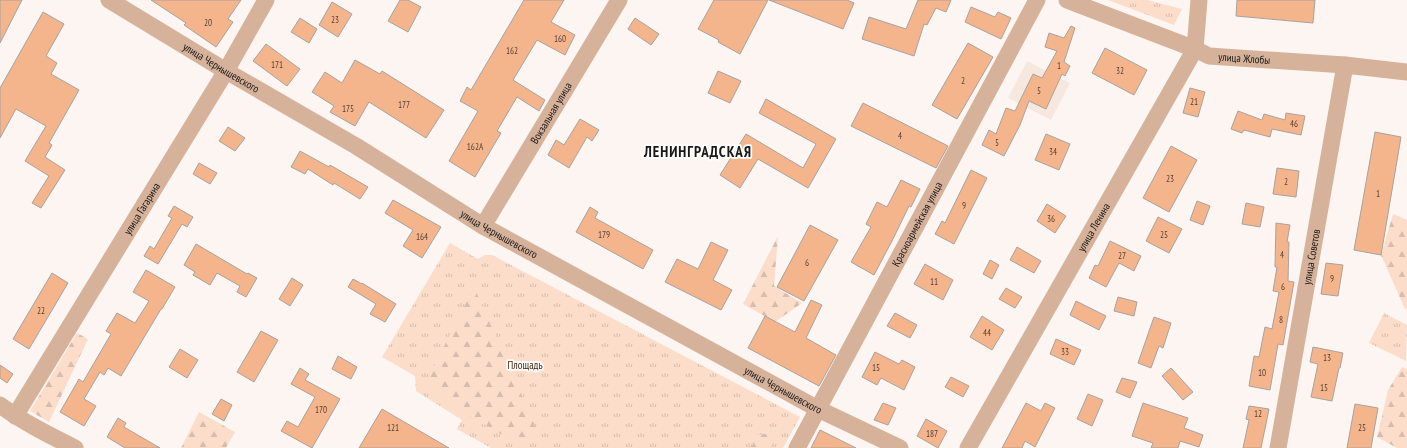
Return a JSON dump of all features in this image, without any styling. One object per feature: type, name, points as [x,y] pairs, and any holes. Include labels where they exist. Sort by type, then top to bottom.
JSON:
[{"type":"street","name":"улица Чернышевского","points":[[110,0],[226,71],[356,146],[483,226],[818,409],[900,448]]},
{"type":"street","name":"улица Гагарина","points":[[15,416],[226,71],[266,0]]},
{"type":"street","name":"Вокзальная улица","points":[[483,226],[619,0]]},
{"type":"street","name":"Красноармейская улица","points":[[797,448],[1037,0]]},
{"type":"street","name":"улица Жлобы","points":[[1067,0],[1195,49],[1209,56],[1345,65],[1407,72]]},
{"type":"street","name":"улица Ленина","points":[[968,448],[1195,49],[1199,0]]},
{"type":"street","name":"улица Советов","points":[[1278,448],[1345,65]]},
{"type":"street","points":[[0,405],[15,416],[75,448]]},
{"type":"shaded area","points":[[1027,61],[1070,83],[1051,120],[1008,98]]},
{"type":"green space","points":[[1108,0],[1147,0],[1182,9],[1174,25]]},
{"type":"green space","points":[[1393,214],[1407,220],[1407,308],[1405,309],[1381,255]]},
{"type":"green space","points":[[778,236],[774,286],[802,303],[775,322],[743,304]]},
{"type":"green space","name":"Площадь","points":[[450,243],[478,259],[485,255],[492,255],[800,417],[783,448],[491,448],[457,429],[462,420],[416,391],[415,376],[382,357]]},
{"type":"green space","points":[[474,287],[536,428],[519,444],[461,411],[426,382]]},
{"type":"green space","points":[[1384,313],[1407,325],[1406,361],[1369,343]]},
{"type":"green space","points":[[77,333],[88,339],[49,422],[30,411]]},
{"type":"green space","points":[[1402,367],[1407,369],[1407,448],[1397,448],[1377,437],[1388,390]]},
{"type":"green space","points":[[199,412],[235,432],[226,448],[181,448]]},
{"type":"green space","points":[[779,432],[770,448],[751,448],[757,435]]},
{"type":"building","points":[[0,0],[22,0],[0,43]]},
{"type":"building","points":[[151,0],[241,0],[228,19],[233,22],[216,47],[184,25],[186,23]]},
{"type":"building","points":[[400,0],[408,0],[421,7],[408,32],[388,21]]},
{"type":"building","points":[[524,0],[564,0],[551,22],[575,35],[565,55],[537,40],[513,80],[545,100],[539,111],[517,97],[497,131],[501,133],[475,177],[449,161],[478,111],[460,101],[467,87],[471,90]]},
{"type":"building","points":[[714,0],[768,0],[740,54],[718,42],[719,40],[698,29]]},
{"type":"building","points":[[769,0],[847,0],[854,3],[843,29]]},
{"type":"building","points":[[918,0],[951,0],[946,12],[936,8],[927,25],[924,24],[914,56],[862,39],[869,17],[906,29]]},
{"type":"building","points":[[1237,0],[1315,0],[1313,23],[1236,16]]},
{"type":"building","points":[[332,2],[352,14],[338,37],[319,25]]},
{"type":"building","points":[[971,7],[995,17],[998,12],[1011,18],[1001,39],[965,22]]},
{"type":"building","points":[[43,12],[64,24],[46,56],[57,63],[51,74],[79,90],[49,143],[52,145],[45,157],[65,170],[41,208],[32,203],[49,176],[25,161],[46,126],[16,109],[0,138],[0,88]]},
{"type":"building","points":[[300,18],[317,29],[309,43],[291,32]]},
{"type":"building","points":[[635,18],[659,34],[651,45],[628,29]]},
{"type":"building","points":[[1071,26],[1075,28],[1064,62],[1070,66],[1065,76],[1062,74],[1046,109],[1029,101],[1020,125],[1004,156],[982,145],[989,130],[996,134],[1006,108],[1015,111],[1033,74],[1042,78],[1057,51],[1045,47],[1049,33],[1064,38]]},
{"type":"building","points":[[968,43],[993,57],[957,119],[932,105]]},
{"type":"building","points":[[266,44],[300,69],[287,86],[253,61]]},
{"type":"building","points":[[1105,48],[1147,70],[1134,95],[1092,73]]},
{"type":"building","points":[[355,60],[380,74],[382,71],[444,110],[426,138],[369,102],[355,126],[330,112],[334,106],[312,92],[325,72],[342,83]]},
{"type":"building","points":[[718,71],[741,81],[730,103],[708,93]]},
{"type":"building","points":[[1190,88],[1205,92],[1198,117],[1183,113]]},
{"type":"building","points":[[766,99],[836,139],[808,188],[758,159],[740,188],[720,175],[746,134],[803,168],[816,144],[759,113]]},
{"type":"building","points":[[863,103],[948,146],[936,168],[851,126]]},
{"type":"building","points":[[1238,111],[1262,120],[1264,114],[1285,120],[1286,113],[1305,116],[1301,135],[1272,129],[1270,137],[1244,130],[1242,133],[1231,129]]},
{"type":"building","points":[[580,119],[599,130],[592,141],[587,137],[569,168],[548,155],[556,140],[564,145]]},
{"type":"building","points":[[228,127],[245,138],[235,151],[219,141]]},
{"type":"building","points":[[1375,132],[1401,137],[1381,255],[1354,250]]},
{"type":"building","points":[[1046,134],[1070,144],[1059,170],[1035,160]]},
{"type":"building","points":[[1171,146],[1197,160],[1169,212],[1143,198]]},
{"type":"building","points":[[300,151],[329,167],[330,165],[368,187],[360,199],[334,183],[333,185],[308,169],[305,174],[291,167]]},
{"type":"building","points":[[199,163],[217,173],[210,184],[193,174]]},
{"type":"building","points":[[1277,168],[1299,171],[1296,197],[1273,194]]},
{"type":"building","points":[[971,170],[987,178],[954,244],[935,234],[942,221],[945,223]]},
{"type":"building","points":[[901,180],[920,189],[911,207],[909,206],[874,275],[851,262],[871,227],[866,224],[877,202],[887,207]]},
{"type":"building","points":[[393,200],[441,227],[422,258],[403,246],[413,230],[385,213]]},
{"type":"building","points":[[1197,201],[1210,206],[1203,225],[1190,220]]},
{"type":"building","points":[[1246,203],[1264,207],[1260,227],[1242,224]]},
{"type":"building","points":[[1047,204],[1066,216],[1055,233],[1037,221]]},
{"type":"building","points":[[174,206],[193,217],[187,227],[182,224],[158,264],[144,256],[150,246],[154,249],[172,218],[168,216]]},
{"type":"building","points":[[590,207],[598,212],[595,218],[653,250],[643,269],[576,232]]},
{"type":"building","points":[[1158,217],[1182,229],[1169,253],[1146,241]]},
{"type":"building","points":[[1276,223],[1290,225],[1287,242],[1289,242],[1288,281],[1294,282],[1283,345],[1278,344],[1270,390],[1249,386],[1254,356],[1259,357],[1265,327],[1272,329],[1279,292],[1273,291],[1277,267],[1275,267]]},
{"type":"building","points":[[810,225],[838,240],[804,301],[777,287]]},
{"type":"building","points":[[1110,241],[1141,256],[1134,271],[1119,263],[1106,287],[1089,278],[1095,265],[1098,266]]},
{"type":"building","points":[[711,242],[728,250],[713,280],[732,290],[721,310],[665,282],[677,259],[698,269]]},
{"type":"building","points":[[196,244],[247,274],[248,273],[257,278],[246,297],[237,292],[240,286],[217,273],[210,285],[193,275],[195,272],[184,265]]},
{"type":"building","points":[[1017,247],[1041,261],[1034,273],[1010,260]]},
{"type":"building","points":[[990,260],[999,265],[992,279],[983,274]]},
{"type":"building","points":[[1326,263],[1343,265],[1338,296],[1321,294]]},
{"type":"building","points":[[925,264],[953,280],[943,300],[914,284]]},
{"type":"building","points":[[146,270],[175,287],[121,376],[108,368],[104,375],[100,372],[84,399],[96,406],[84,426],[60,412],[79,379],[83,382],[111,334],[106,331],[117,313],[135,323],[149,301],[133,292]]},
{"type":"building","points":[[52,273],[68,283],[29,349],[13,339]]},
{"type":"building","points":[[292,278],[303,285],[290,306],[279,299]]},
{"type":"building","points":[[353,279],[396,304],[385,322],[370,314],[376,304],[348,287]]},
{"type":"building","points":[[1006,288],[1022,297],[1015,308],[999,299]]},
{"type":"building","points":[[1118,297],[1137,302],[1134,316],[1114,311]]},
{"type":"building","points":[[811,300],[822,305],[806,338],[836,355],[819,386],[748,348],[765,316],[795,332]]},
{"type":"building","points":[[1076,301],[1106,316],[1099,330],[1070,315]]},
{"type":"building","points":[[895,313],[917,325],[910,338],[887,326]]},
{"type":"building","points":[[982,316],[1004,330],[992,350],[970,337]]},
{"type":"building","points":[[1154,317],[1171,323],[1163,348],[1159,346],[1151,368],[1138,363]]},
{"type":"building","points":[[261,331],[278,340],[254,382],[237,372]]},
{"type":"building","points":[[1056,339],[1081,350],[1074,365],[1050,354]]},
{"type":"building","points":[[1313,347],[1343,353],[1332,401],[1311,397],[1318,364],[1310,362]]},
{"type":"building","points":[[180,349],[198,360],[187,378],[169,367]]},
{"type":"building","points":[[875,352],[899,364],[902,360],[915,367],[904,390],[881,378],[877,385],[862,377]]},
{"type":"building","points":[[338,356],[357,367],[351,379],[332,369]]},
{"type":"building","points":[[0,365],[13,374],[7,383],[0,378]]},
{"type":"building","points":[[300,368],[309,374],[305,380],[340,399],[312,448],[281,431],[287,421],[298,427],[315,397],[291,384]]},
{"type":"building","points":[[1171,368],[1193,392],[1183,400],[1162,376]]},
{"type":"building","points":[[951,377],[969,386],[963,397],[945,387]]},
{"type":"building","points":[[1122,378],[1137,382],[1130,398],[1116,392]]},
{"type":"building","points":[[1088,394],[1103,400],[1092,426],[1077,419]]},
{"type":"building","points":[[221,399],[232,405],[224,421],[212,414]]},
{"type":"building","points":[[883,403],[896,408],[888,425],[874,420]]},
{"type":"building","points":[[1026,403],[1041,411],[1045,403],[1055,408],[1035,447],[1025,441],[1022,448],[1002,448]]},
{"type":"building","points":[[1143,403],[1188,418],[1184,428],[1203,435],[1199,447],[1180,441],[1178,448],[1151,448],[1153,443],[1132,436]]},
{"type":"building","points":[[1355,404],[1378,408],[1371,448],[1347,448]]},
{"type":"building","points":[[1249,406],[1269,409],[1261,448],[1243,448],[1249,420],[1246,419]]},
{"type":"building","points":[[382,409],[449,448],[359,448]]},
{"type":"building","points":[[118,418],[126,423],[124,427],[160,448],[125,448],[107,437]]},
{"type":"building","points":[[926,419],[947,431],[938,448],[917,436]]},
{"type":"building","points":[[820,430],[856,448],[811,448]]},
{"type":"district","name":"ЛЕНИНГРАДСКАЯ","points":[[698,152]]}]
